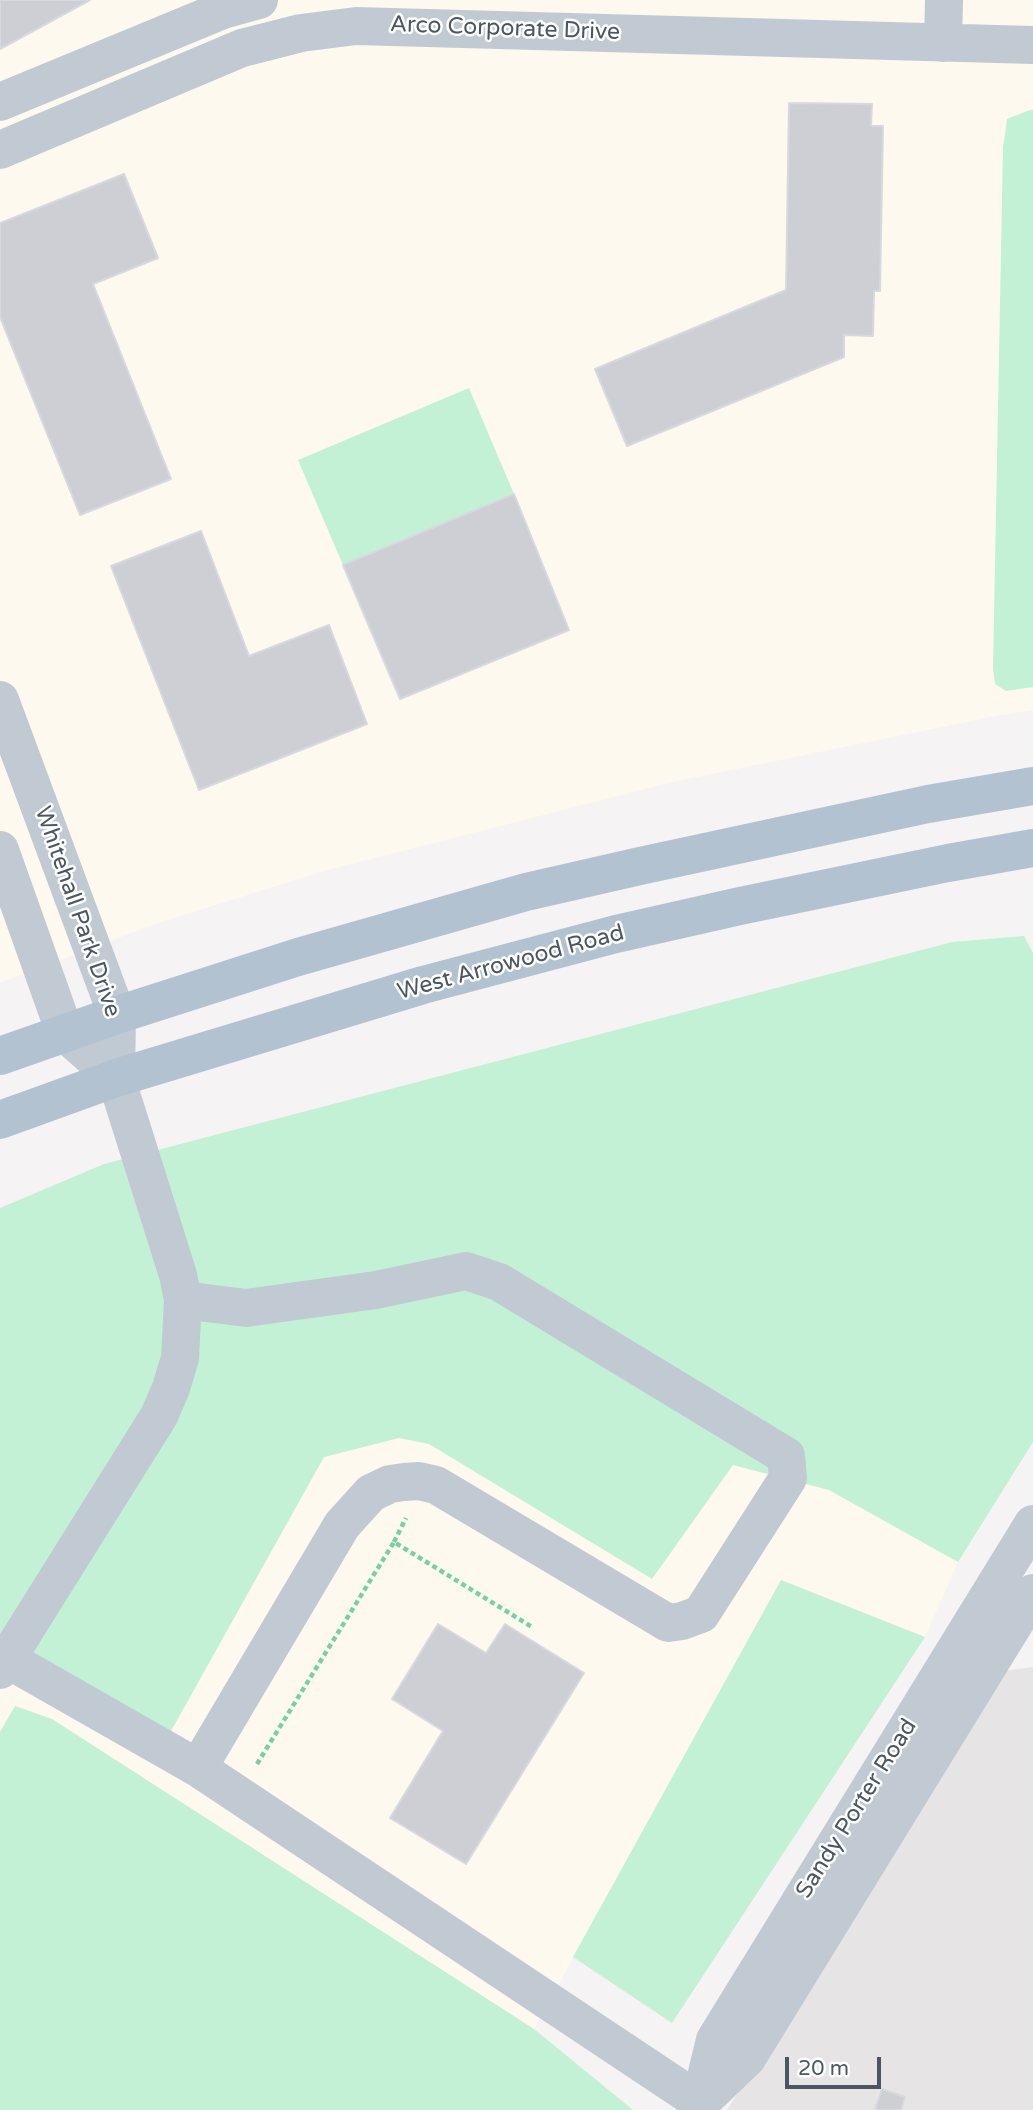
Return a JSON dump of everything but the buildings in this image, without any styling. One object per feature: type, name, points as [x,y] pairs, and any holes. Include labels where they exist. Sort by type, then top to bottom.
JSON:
[{"type":"main road","points":[[0,1056],[298,957],[526,892],[890,812],[1033,786]]},
{"type":"main road","name":"West Arrowood Road","points":[[0,1119],[116,1078],[423,985],[616,934],[873,878],[1033,848]]},
{"type":"street","points":[[0,102],[223,10],[259,0]]},
{"type":"street","points":[[943,43],[944,0]]},
{"type":"street","name":"Arco Corporate Drive","points":[[0,150],[242,48],[300,33],[356,26],[1033,46]]},
{"type":"street","name":"Whitehall Park Drive","points":[[0,700],[117,1015],[116,1078]]},
{"type":"street","name":"Whitehall Park Drive","points":[[0,850],[65,1033],[116,1078]]},
{"type":"street","points":[[116,1078],[178,1275],[183,1300],[180,1358],[159,1416],[3,1665],[198,1768],[697,2106]]},
{"type":"street","points":[[183,1300],[246,1308],[376,1290],[466,1271],[499,1282],[786,1456],[788,1478],[701,1614],[668,1623],[436,1485],[419,1481],[404,1482],[390,1484],[371,1493],[342,1525],[198,1768]]},
{"type":"street","name":"Sandy Porter Road","points":[[697,2106],[715,2040],[1033,1524]]},
{"type":"street","name":"Sandy Porter Road","points":[[697,2106],[747,2058],[1033,1592]]},
{"type":"path","points":[[256,1765],[394,1542],[407,1512]]},
{"type":"path","points":[[394,1542],[532,1627]]},
{"type":"shaded area","points":[[0,0],[1033,0],[1033,710],[673,782],[324,871],[152,925],[0,983]]},
{"type":"shaded area","points":[[399,1438],[429,1444],[733,1465],[829,1490],[958,1562],[925,1637],[781,1580],[534,2029],[52,1719],[15,1706],[0,1732],[0,1658],[166,1740],[324,1457]]},
{"type":"shaded area","points":[[1033,1667],[1033,2110],[727,2110],[997,1672]]},
{"type":"green space","points":[[1033,110],[1033,687],[1006,691],[995,684],[993,668],[1003,148],[1007,119]]},
{"type":"green space","points":[[469,388],[514,494],[343,565],[298,460]]},
{"type":"green space","points":[[1024,936],[1033,953],[1033,1442],[958,1562],[829,1490],[733,1465],[652,1579],[429,1444],[399,1438],[324,1457],[166,1740],[0,1658],[0,1208],[104,1164],[952,942]]},
{"type":"green space","points":[[781,1580],[925,1637],[672,2023],[573,1957]]},
{"type":"green space","points":[[15,1706],[52,1719],[534,2029],[633,2110],[0,2110],[0,1732]]}]
